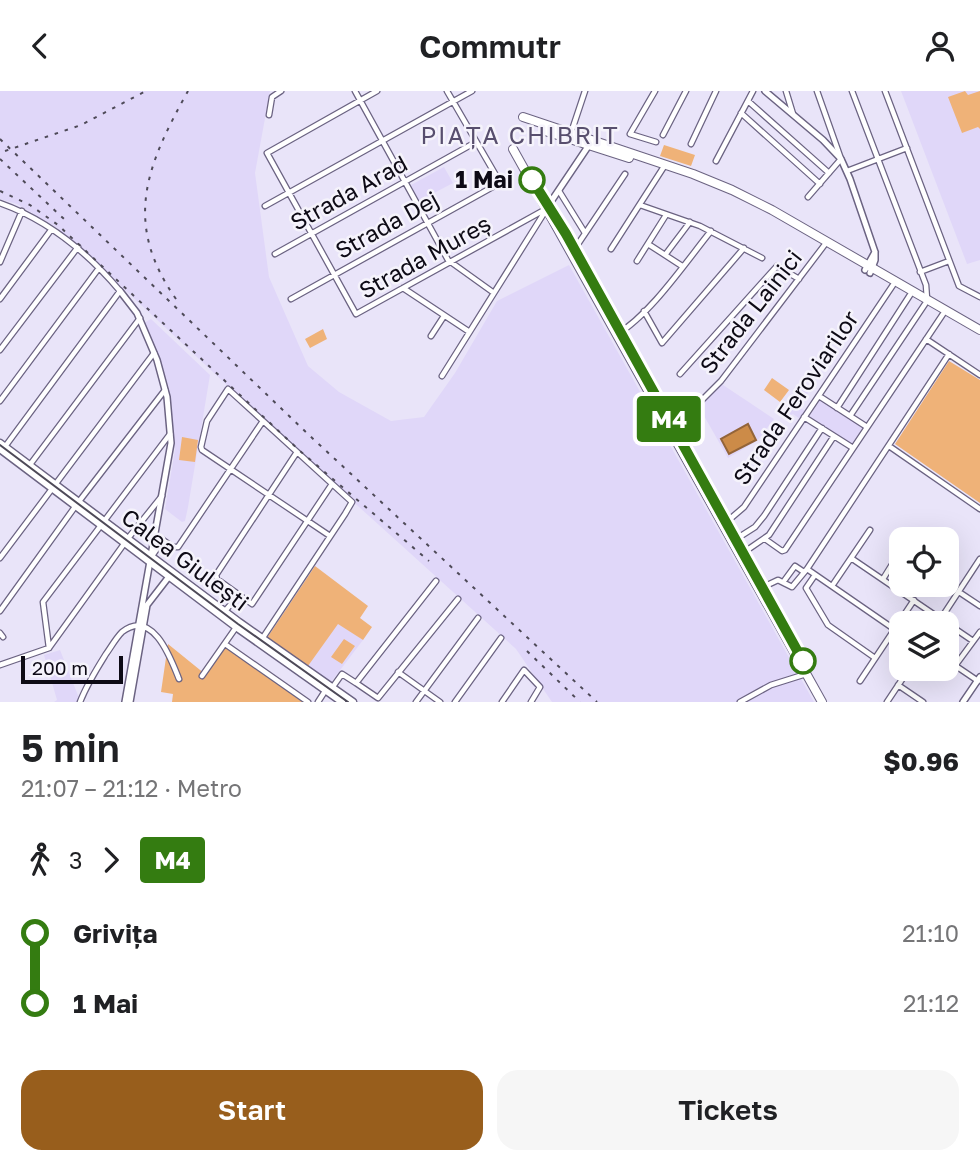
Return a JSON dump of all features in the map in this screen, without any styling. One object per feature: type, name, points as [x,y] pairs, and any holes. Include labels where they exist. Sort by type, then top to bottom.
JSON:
[{"type":"main road","points":[[523,117],[550,129],[742,195],[910,295],[980,330]]},
{"type":"main road","points":[[550,129],[571,133],[591,142]]},
{"type":"main road","points":[[513,149],[822,702]]},
{"type":"main road","points":[[869,269],[881,273],[980,335]]},
{"type":"main road","name":"Calea Giulești","points":[[2,447],[237,625],[329,689],[353,702]]},
{"type":"main road","name":"Calea Giulești","points":[[329,689],[342,702]]},
{"type":"street","points":[[269,115],[272,97],[281,91]]},
{"type":"street","points":[[355,91],[450,263],[494,293]]},
{"type":"street","points":[[334,274],[267,153],[377,91]]},
{"type":"street","points":[[447,91],[476,142]]},
{"type":"street","points":[[265,207],[472,91]]},
{"type":"street","points":[[571,133],[585,91]]},
{"type":"street","points":[[655,91],[630,134],[656,142]]},
{"type":"street","points":[[663,135],[685,91]]},
{"type":"street","points":[[691,144],[716,91]]},
{"type":"street","points":[[716,161],[753,91]]},
{"type":"street","points":[[765,91],[841,159]]},
{"type":"street","points":[[786,91],[793,115]]},
{"type":"street","points":[[817,91],[881,273]]},
{"type":"street","points":[[850,416],[926,302],[926,285],[852,91]]},
{"type":"street","points":[[885,91],[959,287],[980,297]]},
{"type":"street","points":[[748,101],[829,173]]},
{"type":"street","points":[[741,113],[820,184]]},
{"type":"street","name":"Strada Dej","points":[[290,299],[499,181],[476,142]]},
{"type":"street","name":"Strada Arad","points":[[275,254],[476,142]]},
{"type":"street","points":[[442,376],[468,331],[591,142]]},
{"type":"street","points":[[847,171],[907,148]]},
{"type":"street","points":[[808,197],[841,159]]},
{"type":"street","points":[[611,249],[664,167]]},
{"type":"street","points":[[570,251],[576,247],[625,174]]},
{"type":"street","points":[[559,191],[585,233]]},
{"type":"street","points":[[0,203],[22,211],[78,247],[120,291],[140,318],[165,389],[170,455],[128,702]]},
{"type":"street","points":[[639,205],[711,231],[762,258]]},
{"type":"street","name":"Strada Mureș","points":[[334,274],[356,314],[546,209]]},
{"type":"street","points":[[0,262],[22,211]]},
{"type":"street","points":[[637,261],[667,214]]},
{"type":"street","points":[[664,255],[690,222]]},
{"type":"street","points":[[0,299],[51,230]]},
{"type":"street","points":[[616,335],[644,311],[711,231]]},
{"type":"street","points":[[648,244],[682,266]]},
{"type":"street","name":"Strada Lainici","points":[[668,428],[693,409],[721,381],[825,244]]},
{"type":"street","points":[[0,350],[78,247]]},
{"type":"street","points":[[644,311],[662,343],[744,248]]},
{"type":"street","points":[[869,269],[876,254]]},
{"type":"street","points":[[920,272],[949,261]]},
{"type":"street","points":[[680,374],[776,266],[799,279]]},
{"type":"street","points":[[0,401],[99,268]]},
{"type":"street","name":"Strada Feroviarilor","points":[[722,525],[744,507],[893,285]]},
{"type":"street","points":[[403,288],[468,331]]},
{"type":"street","points":[[2,447],[120,291]]},
{"type":"street","points":[[837,408],[910,295]]},
{"type":"street","points":[[765,539],[782,551],[785,550],[943,314]]},
{"type":"street","points":[[431,336],[444,316]]},
{"type":"street","points":[[28,467],[140,318]]},
{"type":"street","points":[[926,339],[980,375]]},
{"type":"street","points":[[0,558],[154,353]]},
{"type":"street","points":[[758,590],[776,580],[784,581],[792,587],[805,571],[949,354]]},
{"type":"street","points":[[0,611],[77,503],[165,389]]},
{"type":"street","points":[[261,641],[330,537],[352,502],[228,389],[207,421],[201,449],[330,537]]},
{"type":"street","points":[[819,396],[867,428]]},
{"type":"street","points":[[804,417],[853,448]]},
{"type":"street","points":[[156,535],[178,547],[263,421]]},
{"type":"street","points":[[732,542],[755,527],[764,516],[822,428]]},
{"type":"street","points":[[49,648],[43,602],[170,434]]},
{"type":"street","points":[[739,555],[765,539],[834,436]]},
{"type":"street","points":[[889,446],[980,509]]},
{"type":"street","points":[[297,452],[215,576],[252,604],[332,484]]},
{"type":"street","points":[[0,665],[49,648],[163,495]]},
{"type":"street","points":[[832,586],[870,530]]},
{"type":"street","points":[[151,560],[163,539]]},
{"type":"street","points":[[851,558],[928,611]]},
{"type":"street","points":[[979,562],[959,591],[980,606]]},
{"type":"street","points":[[784,581],[795,566],[816,575],[889,626]]},
{"type":"street","points":[[883,579],[889,569]]},
{"type":"street","points":[[145,605],[170,574]]},
{"type":"street","points":[[816,575],[806,588],[828,625],[875,658]]},
{"type":"street","points":[[356,683],[436,581]]},
{"type":"street","points":[[223,614],[238,596]]},
{"type":"street","points":[[318,702],[342,674],[376,698],[458,599]]},
{"type":"street","points":[[906,611],[914,600]]},
{"type":"street","points":[[416,702],[478,618]]},
{"type":"street","points":[[202,676],[237,625]]},
{"type":"street","points":[[80,702],[86,685],[118,636],[129,628],[140,627],[155,633],[165,646],[179,679]]},
{"type":"street","points":[[959,660],[980,632]]},
{"type":"street","points":[[959,633],[973,641]]},
{"type":"street","points":[[860,681],[889,637]]},
{"type":"street","points":[[455,702],[501,638]]},
{"type":"street","points":[[225,644],[308,702]]},
{"type":"street","points":[[959,668],[979,679],[963,702]]},
{"type":"street","points":[[502,702],[524,670],[540,687],[531,702]]},
{"type":"street","points":[[398,672],[440,702]]},
{"type":"street","points":[[740,702],[771,685],[806,674]]},
{"type":"street","points":[[887,702],[901,681]]},
{"type":"street","points":[[898,685],[923,702]]},
{"type":"shaded area","points":[[0,91],[270,91],[255,173],[269,277],[308,366],[339,392],[391,421],[424,417],[455,373],[497,301],[569,265],[814,702],[552,702],[516,649],[306,459],[78,246],[56,227],[17,204],[0,199]]},
{"type":"shaded area","points":[[901,91],[980,91],[980,260],[967,264]]},
{"type":"shaded area","points":[[965,91],[968,95],[980,91],[980,129],[978,127],[962,133],[948,97]]},
{"type":"shaded area","points":[[664,145],[695,155],[691,166],[660,156]]},
{"type":"shaded area","points":[[444,167],[453,183],[419,201],[411,185]]},
{"type":"shaded area","points":[[151,319],[210,375],[188,507],[185,521],[182,522],[165,509],[175,450],[169,388],[144,323]]},
{"type":"shaded area","points":[[323,329],[327,339],[310,348],[305,339]]},
{"type":"shaded area","points":[[949,361],[980,380],[980,503],[895,444]]},
{"type":"shaded area","points":[[772,378],[789,390],[780,402],[764,390]]},
{"type":"shaded area","points":[[720,383],[774,419],[757,441],[728,458],[699,407]]},
{"type":"shaded area","points":[[800,383],[811,388],[799,407],[805,411],[800,419],[793,414],[787,417],[781,413]]},
{"type":"shaded area","points":[[820,400],[863,428],[851,446],[809,417]]},
{"type":"shaded area","points":[[748,424],[756,440],[729,454],[721,439]]},
{"type":"shaded area","points":[[182,437],[198,440],[195,462],[179,460]]},
{"type":"shaded area","points":[[315,566],[368,606],[360,618],[372,627],[363,640],[338,624],[308,666],[267,638]]},
{"type":"shaded area","points":[[338,623],[363,640],[331,682],[308,666]]},
{"type":"shaded area","points":[[344,639],[355,646],[342,664],[331,657]]},
{"type":"shaded area","points":[[168,644],[205,674],[225,647],[303,702],[172,702],[173,694],[161,692]]},
{"type":"shaded area","points":[[60,650],[79,698],[78,702],[54,702],[57,700],[44,655]]},
{"type":"tram line","points":[[0,445],[238,624],[348,702]]},
{"type":"railway","points":[[5,151],[81,125],[146,91]]},
{"type":"railway","points":[[176,299],[159,271],[149,244],[145,219],[146,194],[161,144],[188,91]]},
{"type":"railway","points":[[0,139],[309,435],[597,702]]},
{"type":"railway","points":[[0,159],[64,219]]},
{"type":"railway","points":[[0,191],[30,205],[58,225],[300,451],[429,561]]},
{"type":"railway","points":[[527,651],[580,702]]},
{"type":"metro line","name":"M4","points":[[532,180],[566,234],[803,661]]},
{"type":"place","name":"1 Mai","points":[[532,180]]},
{"type":"district","name":"PIAȚA CHIBRIT","points":[[520,136]]}]
